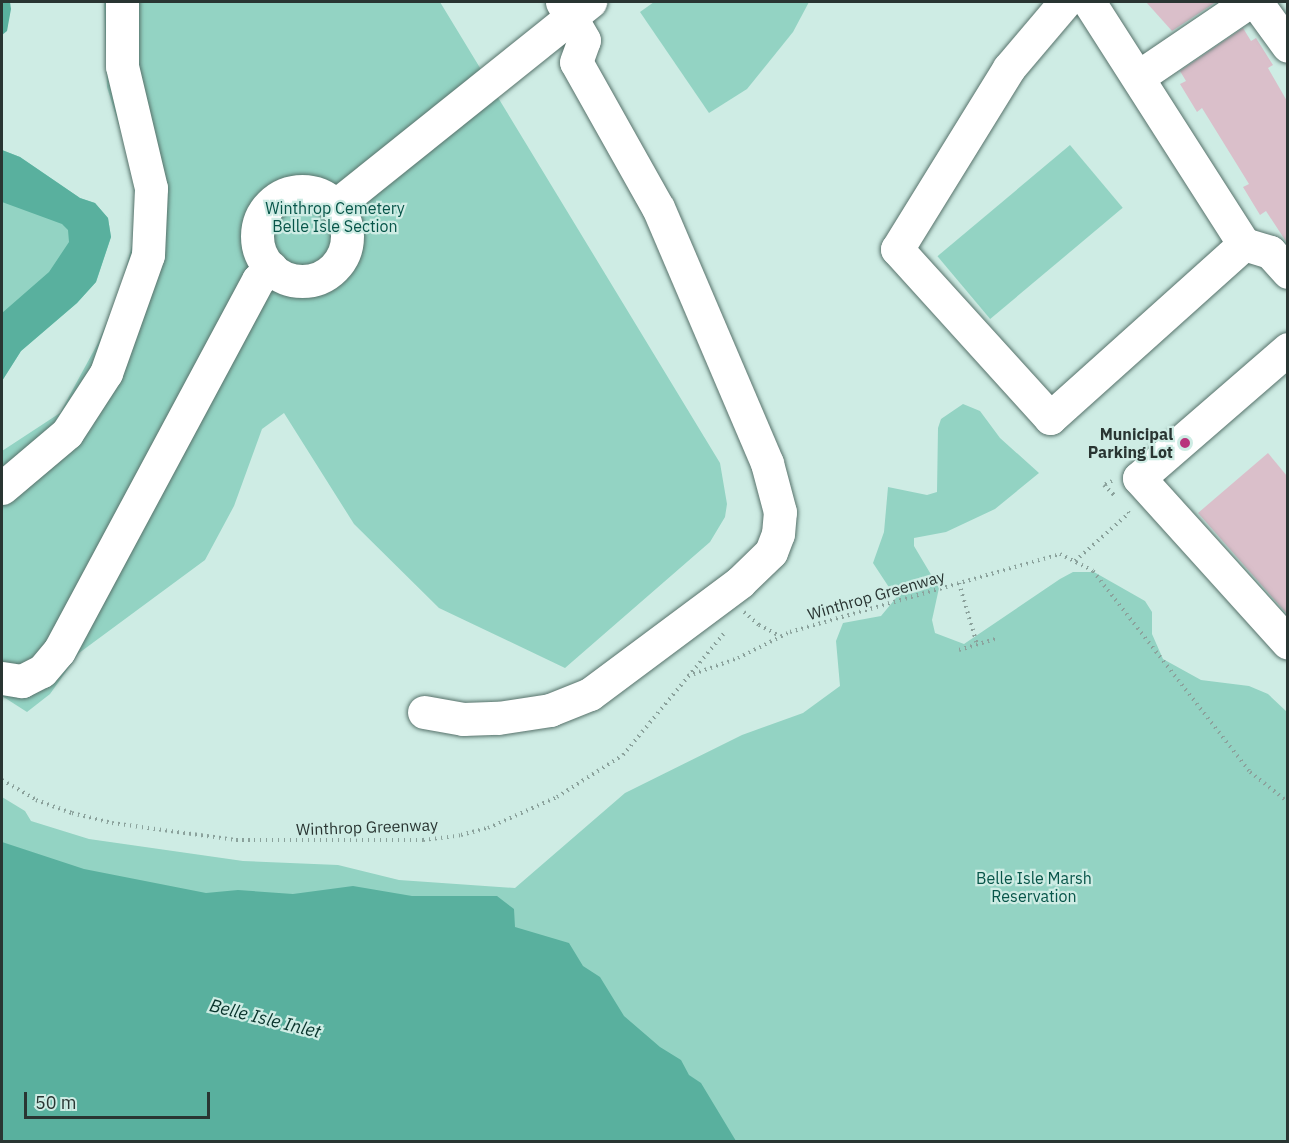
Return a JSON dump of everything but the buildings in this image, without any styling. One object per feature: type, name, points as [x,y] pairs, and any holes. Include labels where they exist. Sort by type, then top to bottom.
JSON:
[{"type":"lane","points":[[2,488],[67,433],[106,373],[148,255],[151,188],[122,66],[122,2]]},
{"type":"lane","points":[[1065,2],[1009,68],[897,249],[1050,418],[1272,252],[1138,77],[1089,2]]},
{"type":"lane","points":[[1138,77],[1247,3],[1279,10],[1287,46]]},
{"type":"lane","points":[[335,206],[574,7],[584,40],[576,62],[662,218],[773,481],[780,512],[775,544],[741,596],[605,685],[570,704],[498,718],[463,719],[424,712]]},
{"type":"lane","points":[[296,191],[311,192],[335,206],[346,231],[346,244],[333,268],[308,280],[295,280],[271,268],[262,256],[258,228],[271,203],[296,191]]},
{"type":"lane","points":[[2,678],[22,681],[42,671],[59,651],[258,279],[271,268]]},
{"type":"lane","points":[[1287,349],[1139,478],[1287,643]]},
{"type":"path","points":[[1075,561],[1129,513]]},
{"type":"path","name":"Winthrop Greenway","points":[[687,677],[738,658],[780,636],[1060,554],[1093,571],[1250,772],[1287,802]]},
{"type":"path","points":[[959,583],[977,644]]},
{"type":"path","points":[[738,615],[741,596]]},
{"type":"path","points":[[741,596],[759,625],[780,636]]},
{"type":"path","name":"Winthrop Greenway","points":[[2,780],[36,800],[72,813],[112,823],[236,840],[423,840],[461,835],[521,815],[598,773],[623,755],[728,628]]},
{"type":"path","points":[[959,650],[995,639]]},
{"type":"green space","name":"Winthrop Cemetery Belle Isle Section","points":[[104,2],[440,2],[720,463],[727,504],[725,517],[710,542],[565,668],[439,608],[354,524],[284,413],[262,429],[234,506],[205,560],[79,653],[50,694],[27,712],[2,696],[2,451],[60,413],[98,343],[120,291],[132,245],[135,196],[131,164],[107,87]]},
{"type":"green space","points":[[654,2],[809,2],[793,32],[747,89],[709,113],[640,12]]},
{"type":"green space","points":[[1070,145],[1123,208],[990,319],[937,256]]},
{"type":"green space","points":[[2,150],[20,157],[80,198],[95,203],[108,218],[111,237],[96,282],[77,303],[21,351],[2,381]]},
{"type":"green space","name":"Belle Isle Marsh Reservation","points":[[963,404],[980,411],[1000,438],[1039,473],[995,509],[946,532],[914,538],[914,546],[939,588],[932,620],[935,633],[964,644],[1060,579],[1073,572],[1094,572],[1145,601],[1152,612],[1152,634],[1163,659],[1201,680],[1249,686],[1268,694],[1287,712],[1287,1141],[2,1141],[2,797],[25,811],[31,821],[89,839],[243,861],[338,865],[399,880],[515,888],[625,793],[742,735],[803,713],[840,686],[836,641],[843,623],[881,616],[896,598],[873,563],[884,532],[888,487],[927,495],[937,492],[938,428],[941,419]]},
{"type":"water","points":[[2,2],[10,2],[11,9],[7,31],[2,35]]},
{"type":"water","points":[[2,150],[20,157],[80,198],[95,203],[108,218],[111,237],[96,282],[77,303],[21,351],[2,381],[2,313],[49,272],[69,242],[68,230],[62,224],[2,202]]},
{"type":"water","name":"Belle Isle Inlet","points":[[2,842],[84,869],[206,893],[238,890],[293,894],[353,886],[412,896],[497,896],[514,909],[515,927],[569,943],[583,966],[600,977],[624,1016],[660,1047],[681,1060],[689,1075],[701,1083],[736,1141],[2,1141]]},
{"type":"place","name":"Municipal Parking Lot","points":[[1185,443]]}]
